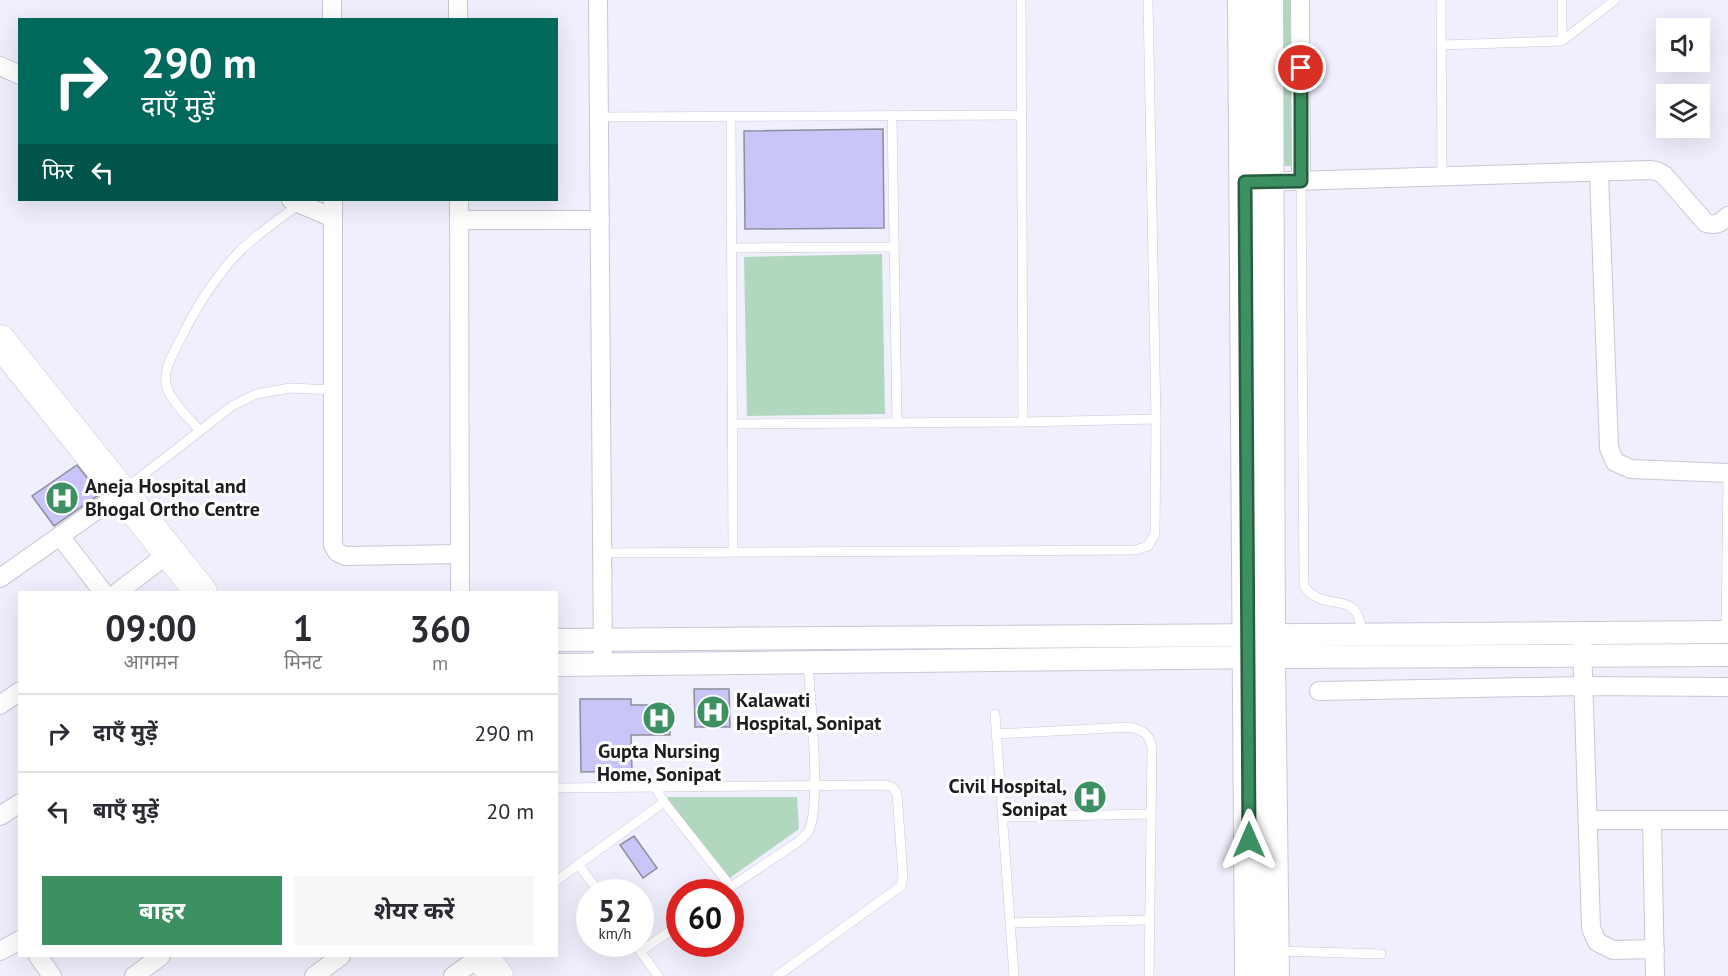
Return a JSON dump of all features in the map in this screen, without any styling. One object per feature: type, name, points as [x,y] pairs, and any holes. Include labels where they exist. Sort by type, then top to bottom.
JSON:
[{"type":"highway","points":[[0,341],[200,591]]},
{"type":"highway","points":[[482,957],[497,976]]},
{"type":"main road","points":[[1243,0],[1256,182],[1259,646],[1250,976]]},
{"type":"main road","points":[[1256,182],[1268,0]]},
{"type":"main road","points":[[1259,646],[1274,963]]},
{"type":"street","points":[[332,0],[332,18]]},
{"type":"street","points":[[458,0],[458,18]]},
{"type":"street","points":[[598,0],[603,664]]},
{"type":"street","points":[[1300,0],[1301,181]]},
{"type":"street","points":[[0,66],[18,74]]},
{"type":"street","points":[[1256,182],[1657,171],[1664,175],[1706,223],[1714,225],[1721,223],[1728,216]]},
{"type":"street","points":[[1599,173],[1609,448],[1615,462],[1631,469],[1728,473]]},
{"type":"street","points":[[333,201],[333,545],[337,552],[345,556],[460,554]]},
{"type":"street","points":[[459,201],[460,591]]},
{"type":"street","points":[[295,202],[333,218]]},
{"type":"street","points":[[459,220],[600,220]]},
{"type":"street","points":[[0,578],[121,493]]},
{"type":"street","points":[[60,536],[102,591]]},
{"type":"street","points":[[119,591],[169,553]]},
{"type":"street","points":[[558,665],[808,662],[1259,646],[1362,633],[1727,632]]},
{"type":"street","points":[[1581,633],[1591,928],[1597,942],[1614,950],[1655,949]]},
{"type":"street","points":[[558,640],[1259,646],[1583,656],[1728,655]]},
{"type":"street","points":[[1319,692],[1728,687]]},
{"type":"street","points":[[0,705],[18,692]]},
{"type":"street","points":[[0,816],[18,804]]},
{"type":"street","points":[[1588,820],[1728,820]]},
{"type":"street","points":[[1653,820],[1655,976]]},
{"type":"street","points":[[0,951],[18,941]]},
{"type":"street","points":[[39,957],[52,976]]},
{"type":"street","points":[[135,976],[160,957]]},
{"type":"street","points":[[314,976],[340,957]]},
{"type":"street","points":[[453,976],[480,957]]},
{"type":"lane","points":[[1021,0],[1023,422]]},
{"type":"lane","points":[[602,553],[1136,550],[1148,546],[1155,534],[1156,419],[1148,0]]},
{"type":"lane","points":[[1441,0],[1442,177]]},
{"type":"lane","points":[[1562,0],[1562,41]]},
{"type":"lane","points":[[1441,45],[1562,41],[1615,0]]},
{"type":"lane","points":[[599,117],[1022,115]]},
{"type":"lane","points":[[892,116],[897,423]]},
{"type":"lane","points":[[731,117],[733,552]]},
{"type":"lane","points":[[1301,181],[1304,586],[1311,595],[1324,601],[1347,604],[1357,612],[1361,621],[1362,633]]},
{"type":"lane","points":[[200,431],[167,390],[165,378],[168,364],[188,323],[210,286],[238,253],[295,202]]},
{"type":"lane","points":[[732,248],[894,247]]},
{"type":"lane","points":[[121,493],[232,406],[256,394],[290,388],[334,390]]},
{"type":"lane","points":[[733,424],[1156,419]]},
{"type":"lane","points":[[1727,632],[1728,473]]},
{"type":"lane","points":[[743,879],[798,842],[808,831],[812,818],[814,786],[808,662]]},
{"type":"lane","points":[[995,714],[1014,976]]},
{"type":"lane","points":[[996,734],[1130,727],[1142,730],[1150,738],[1152,748],[1149,976]]},
{"type":"lane","points":[[558,788],[885,785],[892,787],[897,793],[903,878],[901,886],[777,976]]},
{"type":"lane","points":[[655,787],[719,879]]},
{"type":"lane","points":[[558,879],[664,802]]},
{"type":"lane","points":[[1003,817],[1150,814]]},
{"type":"lane","points":[[578,864],[589,879]]},
{"type":"lane","points":[[1010,923],[1149,920]]},
{"type":"lane","points":[[1274,963],[1381,954]]},
{"type":"lane","points":[[645,957],[658,976]]},
{"type":"green space","points":[[1274,0],[1293,0],[1294,166],[1275,166]]},
{"type":"green space","points":[[882,254],[885,414],[747,416],[744,257]]},
{"type":"green space","points":[[668,797],[797,797],[799,829],[726,879],[664,809]]},
{"type":"building","points":[[883,129],[884,228],[745,229],[744,131]]},
{"type":"building","points":[[77,465],[100,494],[54,526],[32,496]]},
{"type":"building","points":[[694,689],[729,689],[730,727],[695,727]]},
{"type":"building","points":[[580,699],[631,699],[631,705],[670,705],[670,735],[631,735],[632,771],[581,772]]},
{"type":"building","points":[[634,836],[657,868],[643,878],[620,845]]},
{"type":"place","name":"Aneja Hospital and Bhogal Ortho Centre","points":[[62,498]]},
{"type":"place","name":"Kalawati Hospital, Sonipat","points":[[713,712]]},
{"type":"place","name":"Gupta Nursing Home, Sonipat","points":[[659,718]]},
{"type":"place","name":"Civil Hospital, Sonipat","points":[[1090,797]]},
{"type":"route","points":[[1249,840],[1245,182],[1301,181],[1301,68]]}]
